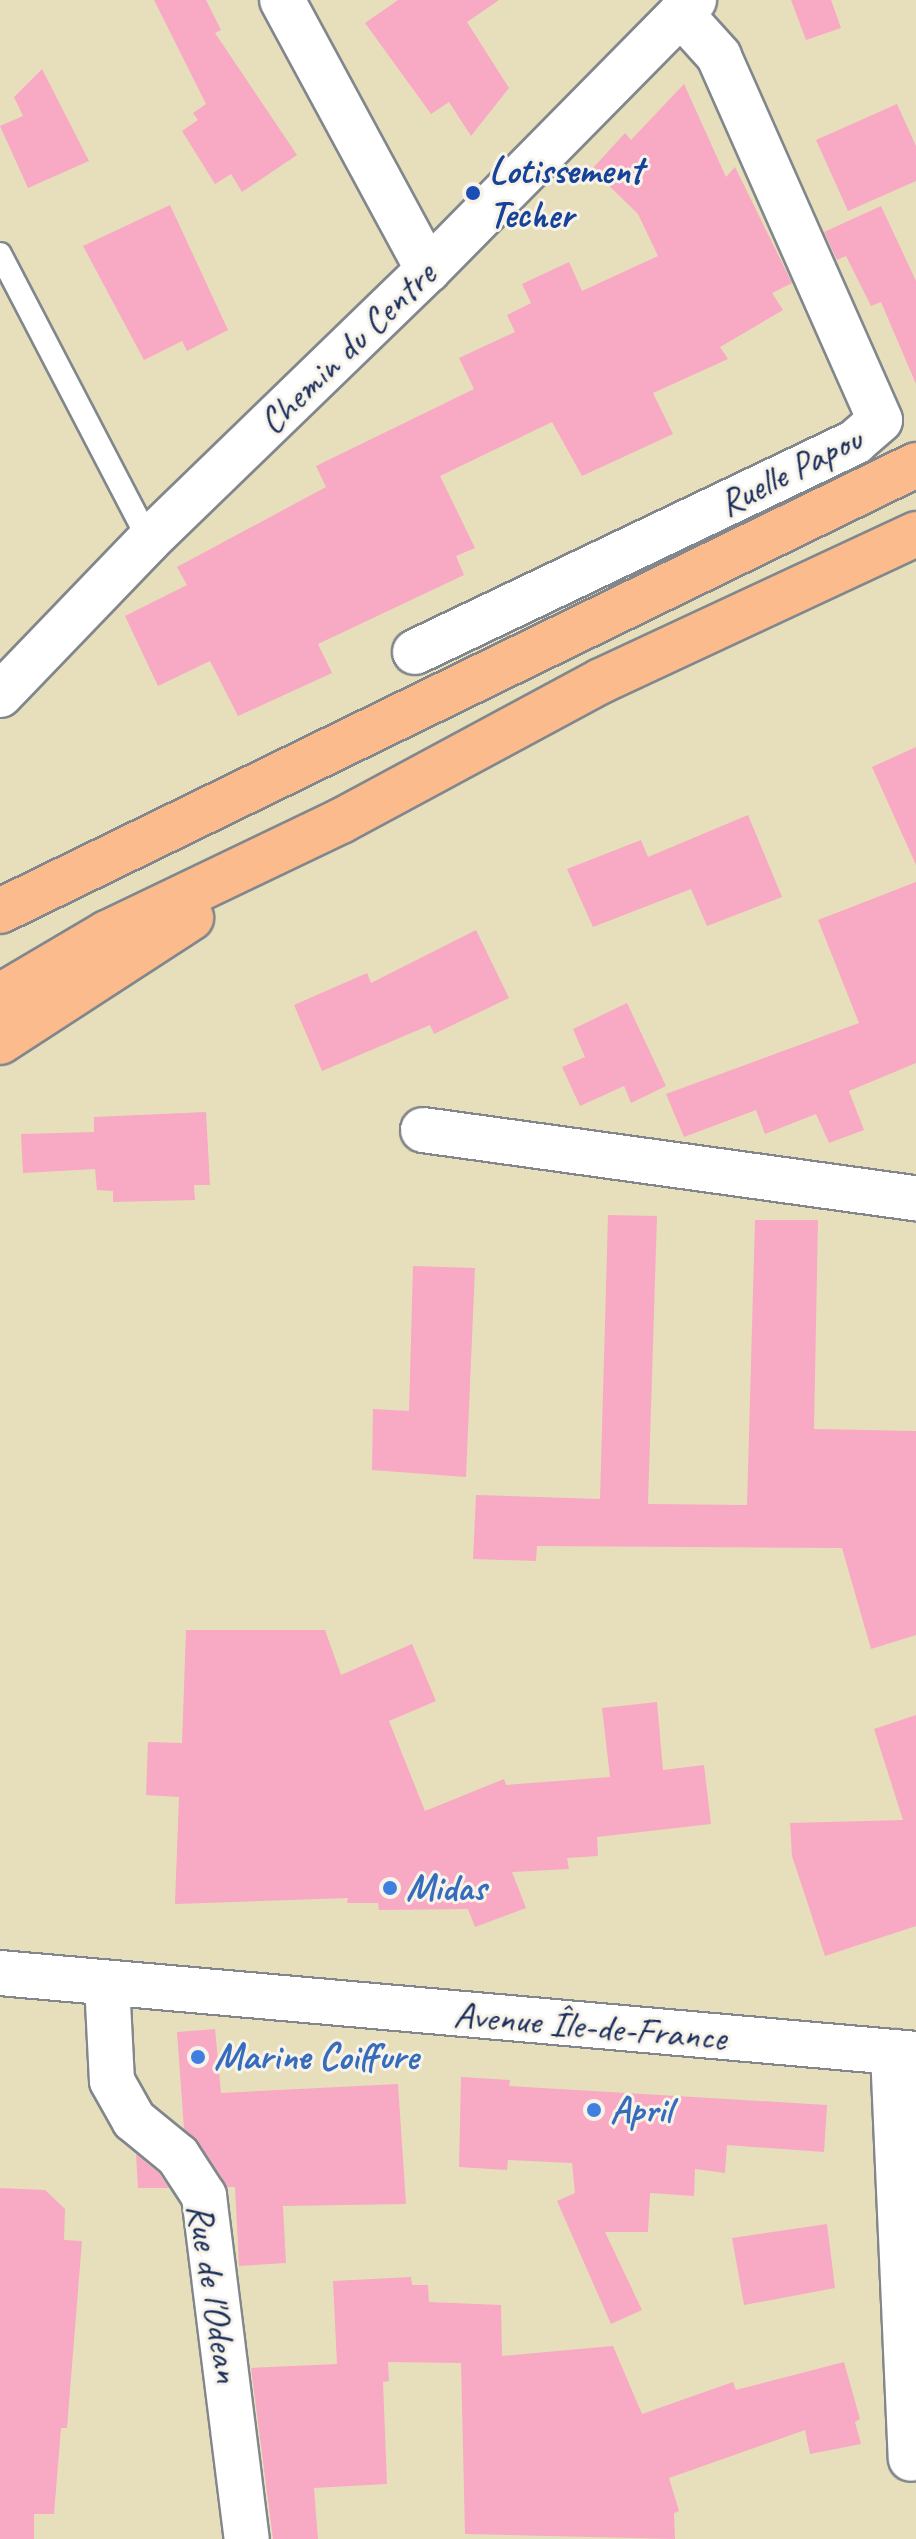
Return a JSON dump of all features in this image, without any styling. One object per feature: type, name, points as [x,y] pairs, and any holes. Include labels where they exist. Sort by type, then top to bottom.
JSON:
[{"type":"highway","points":[[0,911],[916,465]]},
{"type":"highway","points":[[0,996],[107,933],[341,821],[601,681],[916,534]]},
{"type":"highway","points":[[0,1042],[341,821]]},
{"type":"highway","points":[[0,924],[57,884]]},
{"type":"street","points":[[282,0],[428,270]]},
{"type":"street","name":"Chemin du Centre","points":[[0,695],[149,540],[428,270],[687,7]]},
{"type":"street","name":"Ruelle Papou","points":[[415,652],[855,442],[880,420],[719,56],[687,7]]},
{"type":"street","points":[[423,1130],[916,1198]]},
{"type":"street","name":"Avenue Île-de-France","points":[[0,1973],[904,2053],[911,2459]]},
{"type":"street","name":"Rue de l'Odean","points":[[107,1983],[112,2081],[134,2120],[178,2156],[204,2196],[247,2539]]},
{"type":"lane","points":[[0,254],[149,540]]},
{"type":"building","points":[[154,0],[206,0],[221,30],[215,33],[297,155],[242,192],[231,174],[215,184],[182,131],[198,120],[193,113],[206,104]]},
{"type":"building","points":[[398,0],[499,0],[467,22],[509,88],[471,136],[449,102],[431,114],[365,23]]},
{"type":"building","points":[[791,0],[831,0],[841,28],[806,40]]},
{"type":"building","points":[[42,69],[89,161],[28,188],[0,126],[23,116],[14,97]]},
{"type":"building","points":[[684,84],[726,177],[735,167],[792,283],[772,293],[783,310],[720,347],[728,359],[653,393],[673,434],[582,476],[552,422],[440,476],[475,548],[456,556],[464,575],[318,644],[332,673],[238,716],[210,661],[158,686],[125,616],[187,585],[177,567],[326,487],[316,466],[474,389],[459,358],[515,332],[507,315],[531,303],[522,284],[569,262],[582,291],[658,256],[638,214],[592,169],[625,133],[631,140]]},
{"type":"building","points":[[897,104],[916,146],[916,181],[848,211],[816,140]]},
{"type":"building","points":[[170,205],[228,330],[187,351],[182,341],[144,360],[83,246]]},
{"type":"building","points":[[881,206],[916,281],[916,384],[881,302],[871,306],[846,256],[837,260],[824,232]]},
{"type":"building","points":[[916,747],[916,865],[872,767]]},
{"type":"building","points":[[748,815],[782,897],[707,926],[691,889],[593,927],[567,869],[641,840],[648,857]]},
{"type":"building","points":[[916,882],[916,1063],[849,1091],[864,1130],[829,1143],[816,1114],[765,1134],[756,1110],[684,1137],[666,1094],[859,1023],[818,920]]},
{"type":"building","points":[[476,930],[509,998],[434,1034],[430,1025],[322,1071],[294,1005],[367,973],[371,983]]},
{"type":"building","points":[[627,1003],[666,1086],[631,1103],[624,1086],[580,1106],[562,1067],[585,1057],[573,1029]]},
{"type":"building","points":[[206,1112],[210,1185],[194,1185],[195,1200],[113,1202],[113,1191],[97,1190],[95,1169],[23,1173],[21,1134],[94,1132],[94,1117]]},
{"type":"building","points":[[608,1215],[657,1216],[648,1504],[747,1505],[755,1220],[818,1220],[814,1429],[916,1431],[916,1635],[871,1649],[842,1548],[537,1546],[536,1561],[473,1559],[476,1495],[600,1499]]},
{"type":"building","points":[[413,1266],[475,1268],[466,1477],[372,1470],[373,1409],[409,1411]]},
{"type":"building","points":[[186,1630],[325,1630],[341,1675],[412,1644],[436,1701],[389,1721],[425,1811],[504,1779],[506,1785],[610,1777],[602,1708],[657,1702],[663,1770],[704,1765],[711,1824],[597,1837],[598,1856],[567,1858],[569,1869],[512,1872],[526,1908],[475,1927],[468,1909],[379,1910],[378,1903],[347,1903],[348,1898],[175,1904],[179,1797],[146,1795],[148,1742],[182,1743]]},
{"type":"building","points":[[916,1715],[916,1926],[825,1956],[792,1856],[790,1823],[903,1820],[874,1729]]},
{"type":"building","points":[[215,2029],[221,2093],[398,2084],[406,2204],[283,2206],[286,2263],[239,2266],[235,2187],[227,2187],[184,2129],[177,2032]]},
{"type":"building","points":[[461,2077],[510,2080],[509,2086],[827,2105],[824,2152],[727,2145],[725,2173],[695,2169],[694,2196],[650,2193],[648,2232],[605,2232],[642,2310],[611,2324],[557,2201],[575,2193],[572,2163],[508,2160],[507,2170],[459,2167]]},
{"type":"building","points":[[136,2154],[159,2173],[169,2188],[138,2188]]},
{"type":"building","points":[[0,2188],[45,2190],[65,2209],[64,2240],[82,2241],[67,2428],[61,2428],[54,2514],[34,2514],[34,2539],[0,2539]]},
{"type":"building","points":[[827,2224],[835,2288],[744,2305],[732,2238]]},
{"type":"building","points":[[411,2277],[412,2285],[428,2285],[429,2302],[501,2305],[502,2356],[613,2346],[642,2414],[733,2382],[736,2390],[844,2362],[860,2419],[855,2422],[861,2444],[810,2454],[805,2430],[669,2478],[679,2511],[674,2513],[675,2539],[465,2534],[461,2363],[388,2362],[389,2381],[383,2382],[387,2484],[314,2488],[318,2539],[273,2539],[251,2368],[337,2364],[333,2281]]},
{"type":"place","name":"Lotissement Techer","points":[[473,193]]},
{"type":"place","name":"Midas","points":[[390,1888]]},
{"type":"place","name":"Marine Coiffure","points":[[198,2057]]},
{"type":"place","name":"April","points":[[594,2110]]}]
